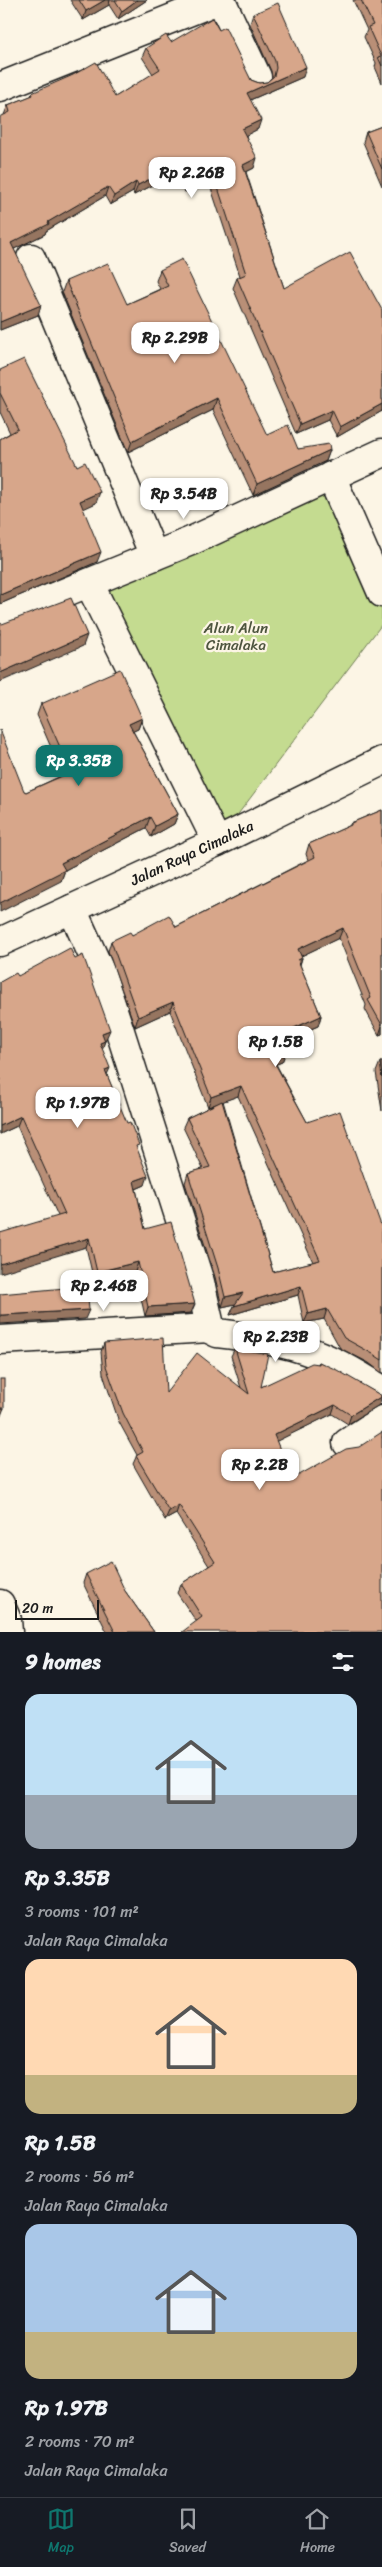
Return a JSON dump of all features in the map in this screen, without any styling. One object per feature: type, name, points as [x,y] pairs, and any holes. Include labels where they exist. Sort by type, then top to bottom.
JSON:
[{"type":"main road","points":[[0,86],[219,0],[257,77]]},
{"type":"main road","points":[[32,258],[154,556]]},
{"type":"main road","points":[[0,619],[154,556],[382,452]]},
{"type":"main road","points":[[331,476],[382,593]]},
{"type":"main road","points":[[89,583],[217,842]]},
{"type":"main road","name":"Jalan Raya Cimalaka","points":[[0,942],[217,842],[382,760]]},
{"type":"main road","points":[[72,909],[100,971],[200,1282],[209,1320],[217,1333],[257,1337],[324,1356],[355,1372],[382,1390]]},
{"type":"main road","points":[[0,1340],[209,1320]]},
{"type":"main road","points":[[347,1443],[382,1420]]},
{"type":"main road","points":[[0,1604],[8,1620],[8,1632]]},
{"type":"green space","name":"Alun Alun Cimalaka","points":[[331,476],[382,590],[382,624],[217,842],[89,583]]},
{"type":"building","points":[[79,0],[105,0],[86,11]]},
{"type":"building","points":[[115,0],[137,0],[122,11]]},
{"type":"building","points":[[361,0],[382,0],[382,66],[378,57],[381,56],[368,27],[373,25]]},
{"type":"building","points":[[278,3],[306,67],[247,93],[261,120],[242,129],[257,158],[243,165],[284,288],[350,252],[382,310],[382,404],[340,427],[332,410],[300,424],[237,278],[246,274],[212,169],[188,182],[178,165],[138,185],[136,182],[114,196],[108,187],[48,222],[49,224],[11,243],[41,305],[0,322],[0,117],[10,112],[8,105],[33,95],[32,93],[73,75],[96,62],[115,97],[160,69],[146,48],[166,35],[171,42],[212,18],[219,30],[225,27],[251,80],[259,83],[267,82],[274,76],[275,61],[253,14]]},
{"type":"building","points":[[382,126],[382,169],[366,132]]},
{"type":"building","points":[[182,259],[267,435],[288,425],[298,449],[329,444],[330,450],[257,484],[217,398],[132,441],[66,281],[108,263],[127,304],[168,286],[160,270]]},
{"type":"building","points":[[24,359],[77,466],[85,462],[100,492],[80,501],[101,552],[0,595],[0,439],[18,429],[0,393],[0,370]]},
{"type":"building","points":[[71,598],[87,635],[0,673],[0,623],[2,624]]},
{"type":"building","points":[[120,669],[142,718],[129,724],[178,814],[155,826],[150,817],[61,863],[65,870],[0,903],[0,730],[24,791],[26,792],[71,772],[41,704]]},
{"type":"building","points":[[382,810],[382,1025],[368,1000],[371,998],[343,928],[298,949],[302,958],[298,960],[321,1016],[278,1035],[286,1052],[272,1058],[307,1122],[340,1111],[382,1228],[382,1360],[344,1338],[327,1309],[308,1314],[301,1286],[234,1306],[243,1293],[225,1297],[218,1268],[188,1173],[210,1167],[187,1118],[222,1101],[273,1272],[320,1260],[241,1086],[211,1097],[173,1002],[138,1017],[111,941],[130,932],[132,935],[169,915],[176,927],[315,857],[309,844]]},
{"type":"building","points":[[70,948],[75,959],[83,955],[110,1030],[102,1033],[105,1041],[100,1043],[110,1068],[105,1070],[127,1123],[130,1122],[139,1145],[136,1146],[148,1176],[134,1181],[145,1229],[171,1222],[195,1304],[148,1307],[138,1262],[97,1272],[89,1238],[0,1264],[0,1233],[65,1214],[21,1116],[0,1126],[0,982],[16,973],[18,976]]},
{"type":"building","points":[[380,1062],[382,1062],[382,1078]]},
{"type":"building","points":[[87,1286],[89,1310],[0,1315],[0,1294]]},
{"type":"building","points":[[163,1338],[166,1393],[197,1353],[249,1394],[235,1348],[268,1354],[261,1387],[312,1363],[319,1364],[319,1362],[337,1370],[382,1396],[351,1415],[335,1405],[274,1435],[292,1479],[346,1449],[359,1447],[382,1432],[382,1632],[182,1632],[202,1617],[181,1584],[215,1562],[179,1505],[169,1511],[136,1456],[143,1452],[123,1413],[106,1366],[104,1343]]},
{"type":"building","points":[[0,1379],[4,1379],[4,1408],[0,1408]]},
{"type":"building","points":[[111,1561],[125,1591],[154,1632],[115,1632],[86,1574]]}]
